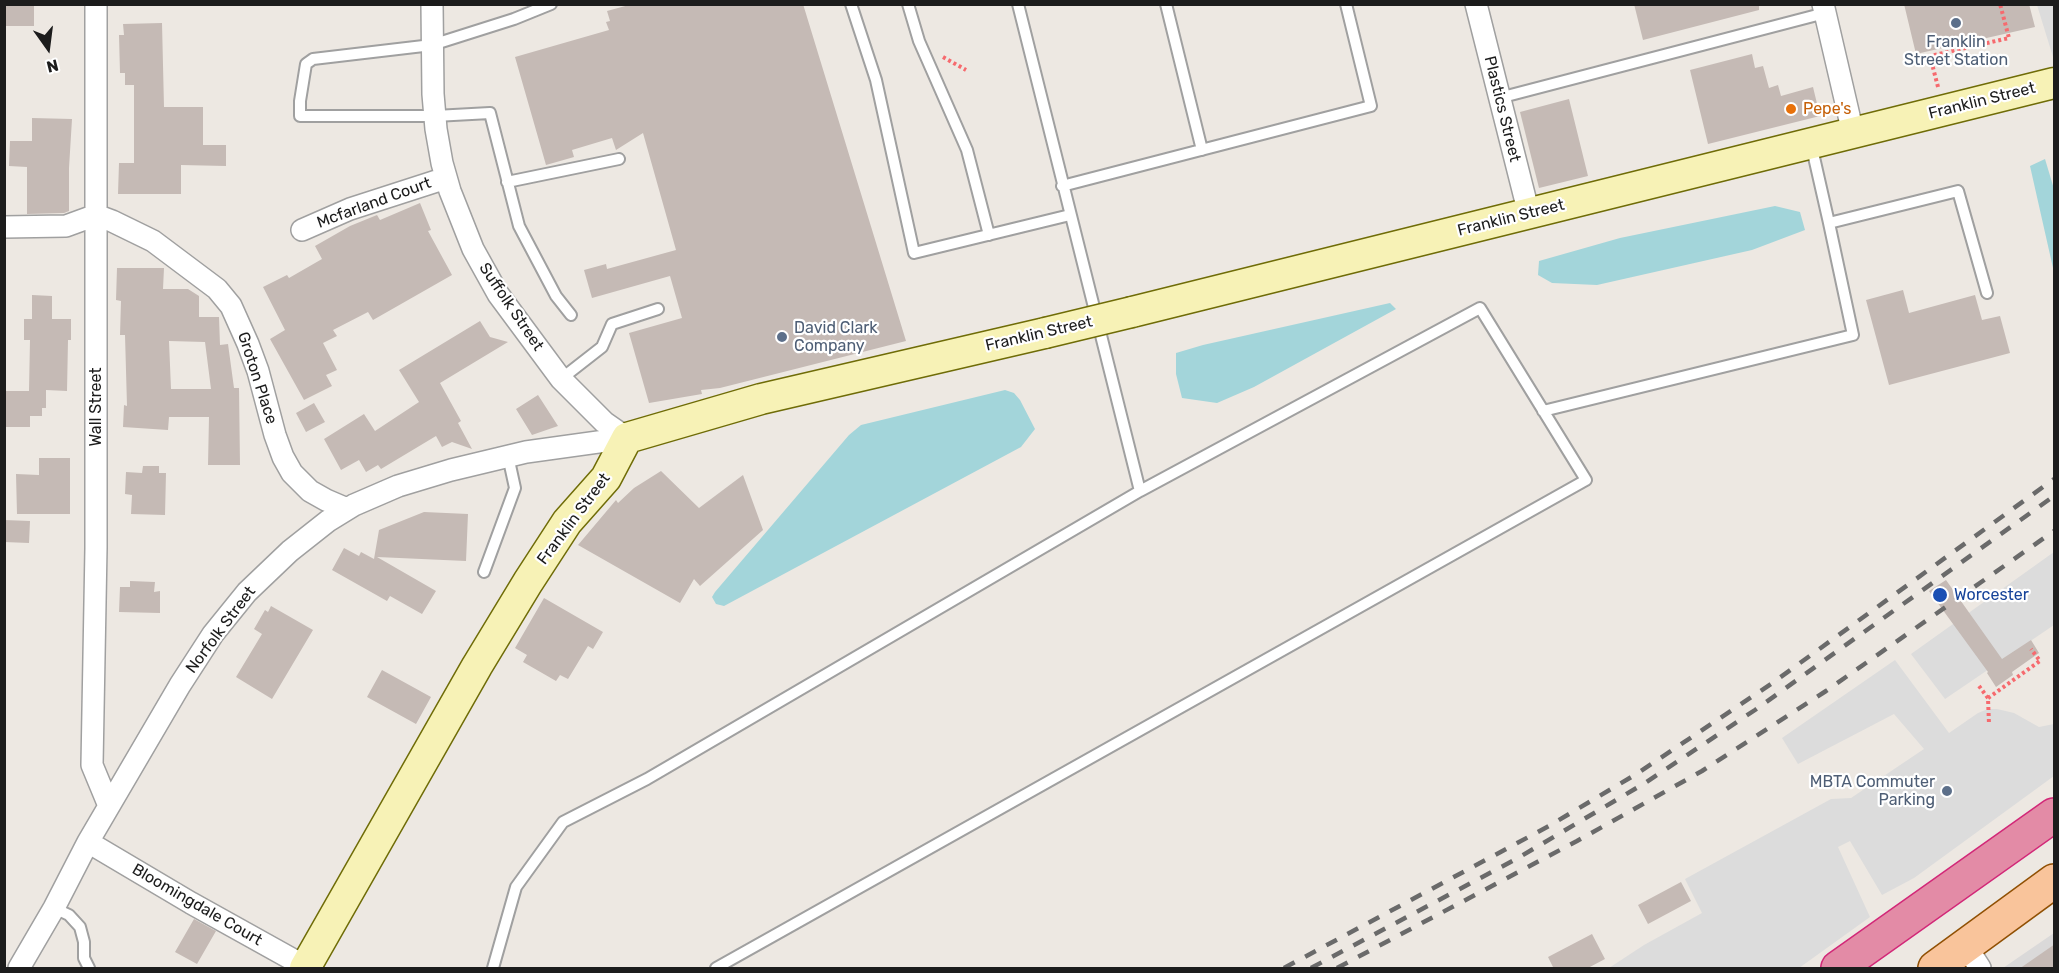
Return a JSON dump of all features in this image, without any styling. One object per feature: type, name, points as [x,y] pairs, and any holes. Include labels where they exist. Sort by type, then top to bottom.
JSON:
[{"type":"highway","points":[[1838,969],[2055,815]]},
{"type":"main road","name":"Franklin Street","points":[[306,968],[494,638],[567,522],[606,478],[627,438],[761,399],[1132,312],[2055,82]]},
{"type":"main road","points":[[1935,969],[1973,957],[2055,881]]},
{"type":"street","name":"Wall Street","points":[[96,4],[96,548],[92,765],[109,806]]},
{"type":"street","name":"Suffolk Street","points":[[432,4],[435,116],[446,178],[459,217],[488,278],[561,379],[604,422],[627,438]]},
{"type":"street","name":"Plastics Street","points":[[1476,4],[1529,214]]},
{"type":"street","points":[[1824,9],[1853,134]]},
{"type":"street","name":"Mcfarland Court","points":[[302,230],[350,209],[446,178]]},
{"type":"street","points":[[4,227],[66,226],[96,215]]},
{"type":"street","name":"Groton Place","points":[[96,215],[153,241],[223,296],[231,306],[248,344],[282,457],[303,486],[326,500],[348,509]]},
{"type":"street","name":"Norfolk Street","points":[[20,969],[88,842],[180,684],[213,634],[253,585],[290,551],[328,521],[398,486],[508,456],[627,438]]},
{"type":"street","name":"Bloomingdale Court","points":[[88,842],[306,968]]},
{"type":"lane","points":[[551,4],[514,20],[432,45],[313,59],[306,64],[300,116],[435,116],[490,113],[519,226],[556,296],[571,315]]},
{"type":"lane","points":[[851,4],[876,80],[914,253],[1070,215]]},
{"type":"lane","points":[[908,4],[919,40],[967,150],[989,235]]},
{"type":"lane","points":[[1018,4],[1140,491]]},
{"type":"lane","points":[[1166,4],[1202,150]]},
{"type":"lane","points":[[1062,186],[1371,106],[1346,4]]},
{"type":"lane","points":[[1499,98],[1824,9]]},
{"type":"lane","points":[[1543,411],[1853,335],[1811,144]]},
{"type":"lane","points":[[507,182],[619,159]]},
{"type":"lane","points":[[1829,223],[1958,191],[1987,292]]},
{"type":"lane","points":[[493,969],[516,887],[563,822],[647,779],[1140,491],[1480,308],[1586,480],[716,969]]},
{"type":"lane","points":[[561,379],[602,347],[612,324],[658,309]]},
{"type":"lane","points":[[484,572],[515,488],[508,456]]},
{"type":"lane","points":[[54,908],[69,915],[80,927],[84,942],[84,958],[89,969]]},
{"type":"path","points":[[1939,91],[1930,56],[2009,38],[2000,4]]},
{"type":"path","points":[[1988,698],[2040,661],[2031,649]]},
{"type":"path","points":[[1979,686],[1988,698],[1989,724]]},
{"type":"shaded area","points":[[2037,5],[2054,5],[2054,57],[2053,57]]},
{"type":"shaded area","points":[[2054,552],[2054,625],[1945,699],[1911,654]]},
{"type":"shaded area","name":"MBTA Commuter Parking","points":[[1895,660],[1949,733],[1978,713],[1988,709],[2014,713],[2039,727],[2054,724],[2054,776],[1914,878],[1882,895],[1850,841],[1838,847],[1870,917],[1799,968],[1609,968],[1644,945],[1702,913],[1685,879],[1831,799],[1851,798],[1924,749],[1894,714],[1798,764],[1782,738]]},
{"type":"shaded area","points":[[2054,933],[2054,968],[2003,968]]},
{"type":"water","points":[[2045,159],[2054,189],[2054,268],[2030,166]]},
{"type":"water","points":[[1775,206],[1800,212],[1805,230],[1752,250],[1597,285],[1552,283],[1538,275],[1539,261],[1620,238]]},
{"type":"water","points":[[1390,303],[1396,309],[1254,387],[1217,403],[1182,398],[1176,374],[1176,353]]},
{"type":"water","points":[[1005,390],[1014,393],[1020,400],[1035,429],[1021,447],[724,606],[716,604],[712,597],[715,592],[849,435],[861,425]]},
{"type":"building","points":[[4,4],[34,4],[34,26],[4,26]]},
{"type":"building","points":[[803,4],[906,341],[720,388],[701,390],[702,394],[649,403],[629,333],[682,318],[670,276],[592,298],[584,270],[606,264],[607,269],[676,250],[643,133],[616,150],[612,138],[572,150],[574,157],[546,165],[515,57],[609,30],[606,22],[610,21],[607,11],[629,5]]},
{"type":"building","points":[[1634,4],[1759,4],[1759,10],[1643,40]]},
{"type":"building","name":"Franklin Street Station","points":[[1904,4],[2029,4],[2035,27],[1916,54]]},
{"type":"building","points":[[162,23],[164,107],[203,107],[203,145],[226,145],[226,166],[181,165],[181,194],[118,194],[119,163],[134,163],[134,85],[125,85],[125,73],[120,73],[119,35],[124,35],[123,24]]},
{"type":"building","points":[[1752,54],[1755,68],[1763,66],[1769,88],[1778,85],[1781,96],[1813,87],[1820,116],[1708,144],[1690,70]]},
{"type":"building","points":[[1569,99],[1588,176],[1539,188],[1520,112]]},
{"type":"building","points":[[32,118],[72,119],[69,211],[64,213],[27,214],[27,167],[9,166],[10,141],[32,141]]},
{"type":"building","points":[[420,203],[431,230],[428,231],[452,275],[373,320],[368,312],[333,330],[337,336],[323,343],[337,370],[326,375],[332,386],[304,400],[270,339],[285,330],[263,287],[287,275],[289,278],[322,259],[315,246],[350,226],[377,215],[380,220]]},
{"type":"building","points":[[117,268],[164,268],[163,289],[188,289],[199,296],[199,317],[219,317],[220,345],[228,344],[234,388],[239,388],[240,465],[208,465],[209,417],[169,417],[168,430],[123,427],[124,405],[127,406],[125,335],[120,335],[121,301],[116,300]],"holes":[[[169,341],[205,342],[211,389],[171,389]]]},
{"type":"building","points":[[1903,290],[1909,313],[1975,295],[1982,320],[2000,316],[2010,353],[1889,385],[1866,300]]},
{"type":"building","points":[[32,295],[52,296],[52,319],[71,319],[71,340],[68,340],[67,391],[46,390],[46,408],[42,408],[42,416],[30,416],[30,427],[4,427],[4,391],[29,391],[30,340],[24,340],[24,319],[32,319]]},
{"type":"building","points":[[480,321],[490,337],[508,342],[440,383],[461,421],[458,423],[472,449],[452,442],[442,447],[436,436],[381,469],[378,465],[366,472],[359,460],[341,470],[324,439],[364,414],[375,431],[419,402],[399,370]]},
{"type":"building","points":[[538,395],[558,426],[532,435],[516,409]]},
{"type":"building","points":[[314,403],[325,422],[306,432],[296,413]]},
{"type":"building","points":[[39,458],[70,458],[70,514],[17,514],[16,474],[39,475]]},
{"type":"building","points":[[143,466],[159,466],[159,473],[166,473],[165,515],[131,514],[132,495],[125,494],[126,472],[142,473]]},
{"type":"building","points":[[661,471],[699,508],[743,475],[763,530],[700,586],[694,579],[680,603],[578,545],[616,500],[618,503],[634,488]]},
{"type":"building","points":[[424,512],[468,514],[466,561],[377,557],[436,591],[422,614],[390,596],[387,601],[332,570],[344,548],[359,556],[361,552],[374,559],[379,530]]},
{"type":"building","points":[[4,520],[30,521],[29,543],[4,542]]},
{"type":"building","points":[[1946,580],[2002,659],[2031,640],[2039,653],[2012,672],[2013,675],[1996,687],[1988,672],[1929,591]]},
{"type":"building","points":[[130,581],[155,582],[154,592],[160,591],[160,613],[119,612],[120,587],[130,587]]},
{"type":"building","points":[[544,598],[603,632],[593,649],[588,646],[568,679],[560,675],[556,681],[523,662],[527,655],[515,648]]},
{"type":"building","points":[[271,606],[313,630],[272,699],[236,677],[262,634],[254,629],[265,610],[268,612]]},
{"type":"building","points":[[382,670],[431,697],[416,724],[367,697]]},
{"type":"building","points":[[1681,882],[1691,901],[1648,924],[1638,905]]},
{"type":"building","points":[[194,919],[216,931],[197,964],[175,952]]},
{"type":"building","points":[[1592,934],[1605,959],[1586,969],[1554,969],[1548,957]]},
{"type":"building","points":[[2055,944],[2055,969],[2019,969]]},
{"type":"railway","points":[[1284,968],[1549,826],[1638,773],[1771,684],[2054,479]]},
{"type":"railway","points":[[1311,968],[1518,858],[1645,783],[1755,710],[2054,496]]},
{"type":"railway","points":[[1337,968],[1577,841],[1702,771],[1826,691],[2054,531]]},
{"type":"place","name":"Franklin Street Station","points":[[1956,23]]},
{"type":"place","name":"Pepe's","points":[[1791,109]]},
{"type":"place","name":"David Clark Company","points":[[782,337]]},
{"type":"place","name":"Worcester","points":[[1940,595]]},
{"type":"place","name":"MBTA Commuter Parking","points":[[1947,791]]}]
